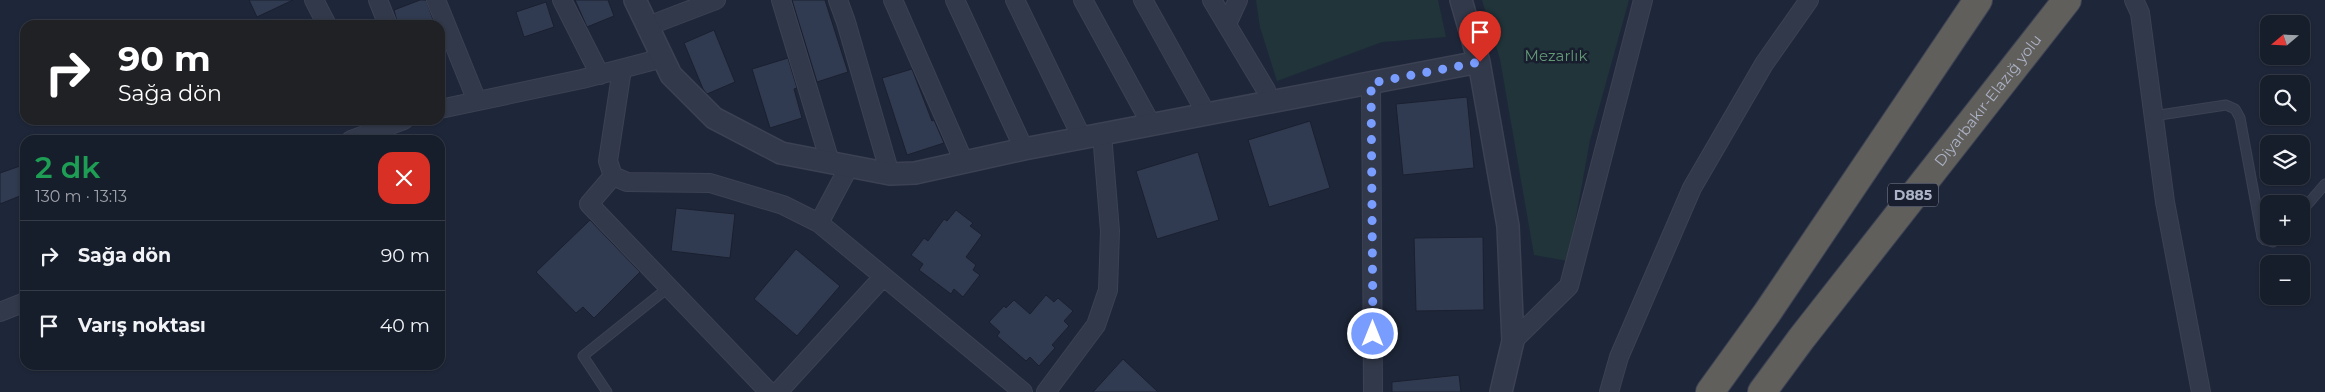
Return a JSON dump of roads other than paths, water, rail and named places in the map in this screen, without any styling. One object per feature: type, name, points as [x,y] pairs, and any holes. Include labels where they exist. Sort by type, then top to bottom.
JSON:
[{"type":"highway","points":[[1710,392],[1767,313],[1978,0]]},
{"type":"highway","name":"Diyarbakır-Elazığ yolu","points":[[1762,392],[1801,339],[2066,0]]},
{"type":"street","points":[[314,0],[324,20]]},
{"type":"street","points":[[378,0],[386,20]]},
{"type":"street","points":[[436,0],[444,20]]},
{"type":"street","points":[[562,0],[600,75]]},
{"type":"street","points":[[635,0],[671,75],[714,118],[781,153],[890,174],[915,173],[1151,124],[1480,62]]},
{"type":"street","points":[[648,26],[716,0]]},
{"type":"street","points":[[781,0],[844,176],[819,222]]},
{"type":"street","points":[[838,0],[890,174]]},
{"type":"street","points":[[893,0],[964,162]]},
{"type":"street","points":[[955,0],[1024,149]]},
{"type":"street","points":[[1015,0],[1092,136],[1110,231],[1108,290],[1096,325],[1046,392]]},
{"type":"street","points":[[1083,0],[1151,124]]},
{"type":"street","points":[[1143,0],[1206,114]]},
{"type":"street","points":[[1212,0],[1266,90]]},
{"type":"street","points":[[1227,24],[1238,0]]},
{"type":"street","points":[[1461,0],[1480,62],[1508,226],[1514,341],[1501,392]]},
{"type":"street","points":[[1514,341],[1569,286],[1643,0]]},
{"type":"street","points":[[1609,392],[1619,357],[1692,188],[1764,64],[1809,0]]},
{"type":"street","points":[[2134,0],[2140,13],[2165,202],[2202,392]]},
{"type":"street","points":[[445,22],[477,101]]},
{"type":"street","points":[[445,108],[600,75],[663,58]]},
{"type":"street","points":[[622,69],[608,161],[613,176],[627,182],[710,182],[783,206],[819,222],[1023,392]]},
{"type":"street","points":[[1371,83],[1373,392]]},
{"type":"street","points":[[360,135],[378,125]]},
{"type":"street","points":[[613,176],[589,204],[770,392]]},
{"type":"street","points":[[778,392],[883,277]]},
{"type":"street","points":[[0,312],[20,304]]},
{"type":"lane","points":[[2154,116],[2226,105],[2235,109],[2240,118],[2260,226]]},
{"type":"lane","points":[[2310,202],[2325,184]]},
{"type":"lane","points":[[607,392],[583,356],[668,287]]},
{"type":"park label","name":"Mezarlık","points":[[1556,56]]}]
